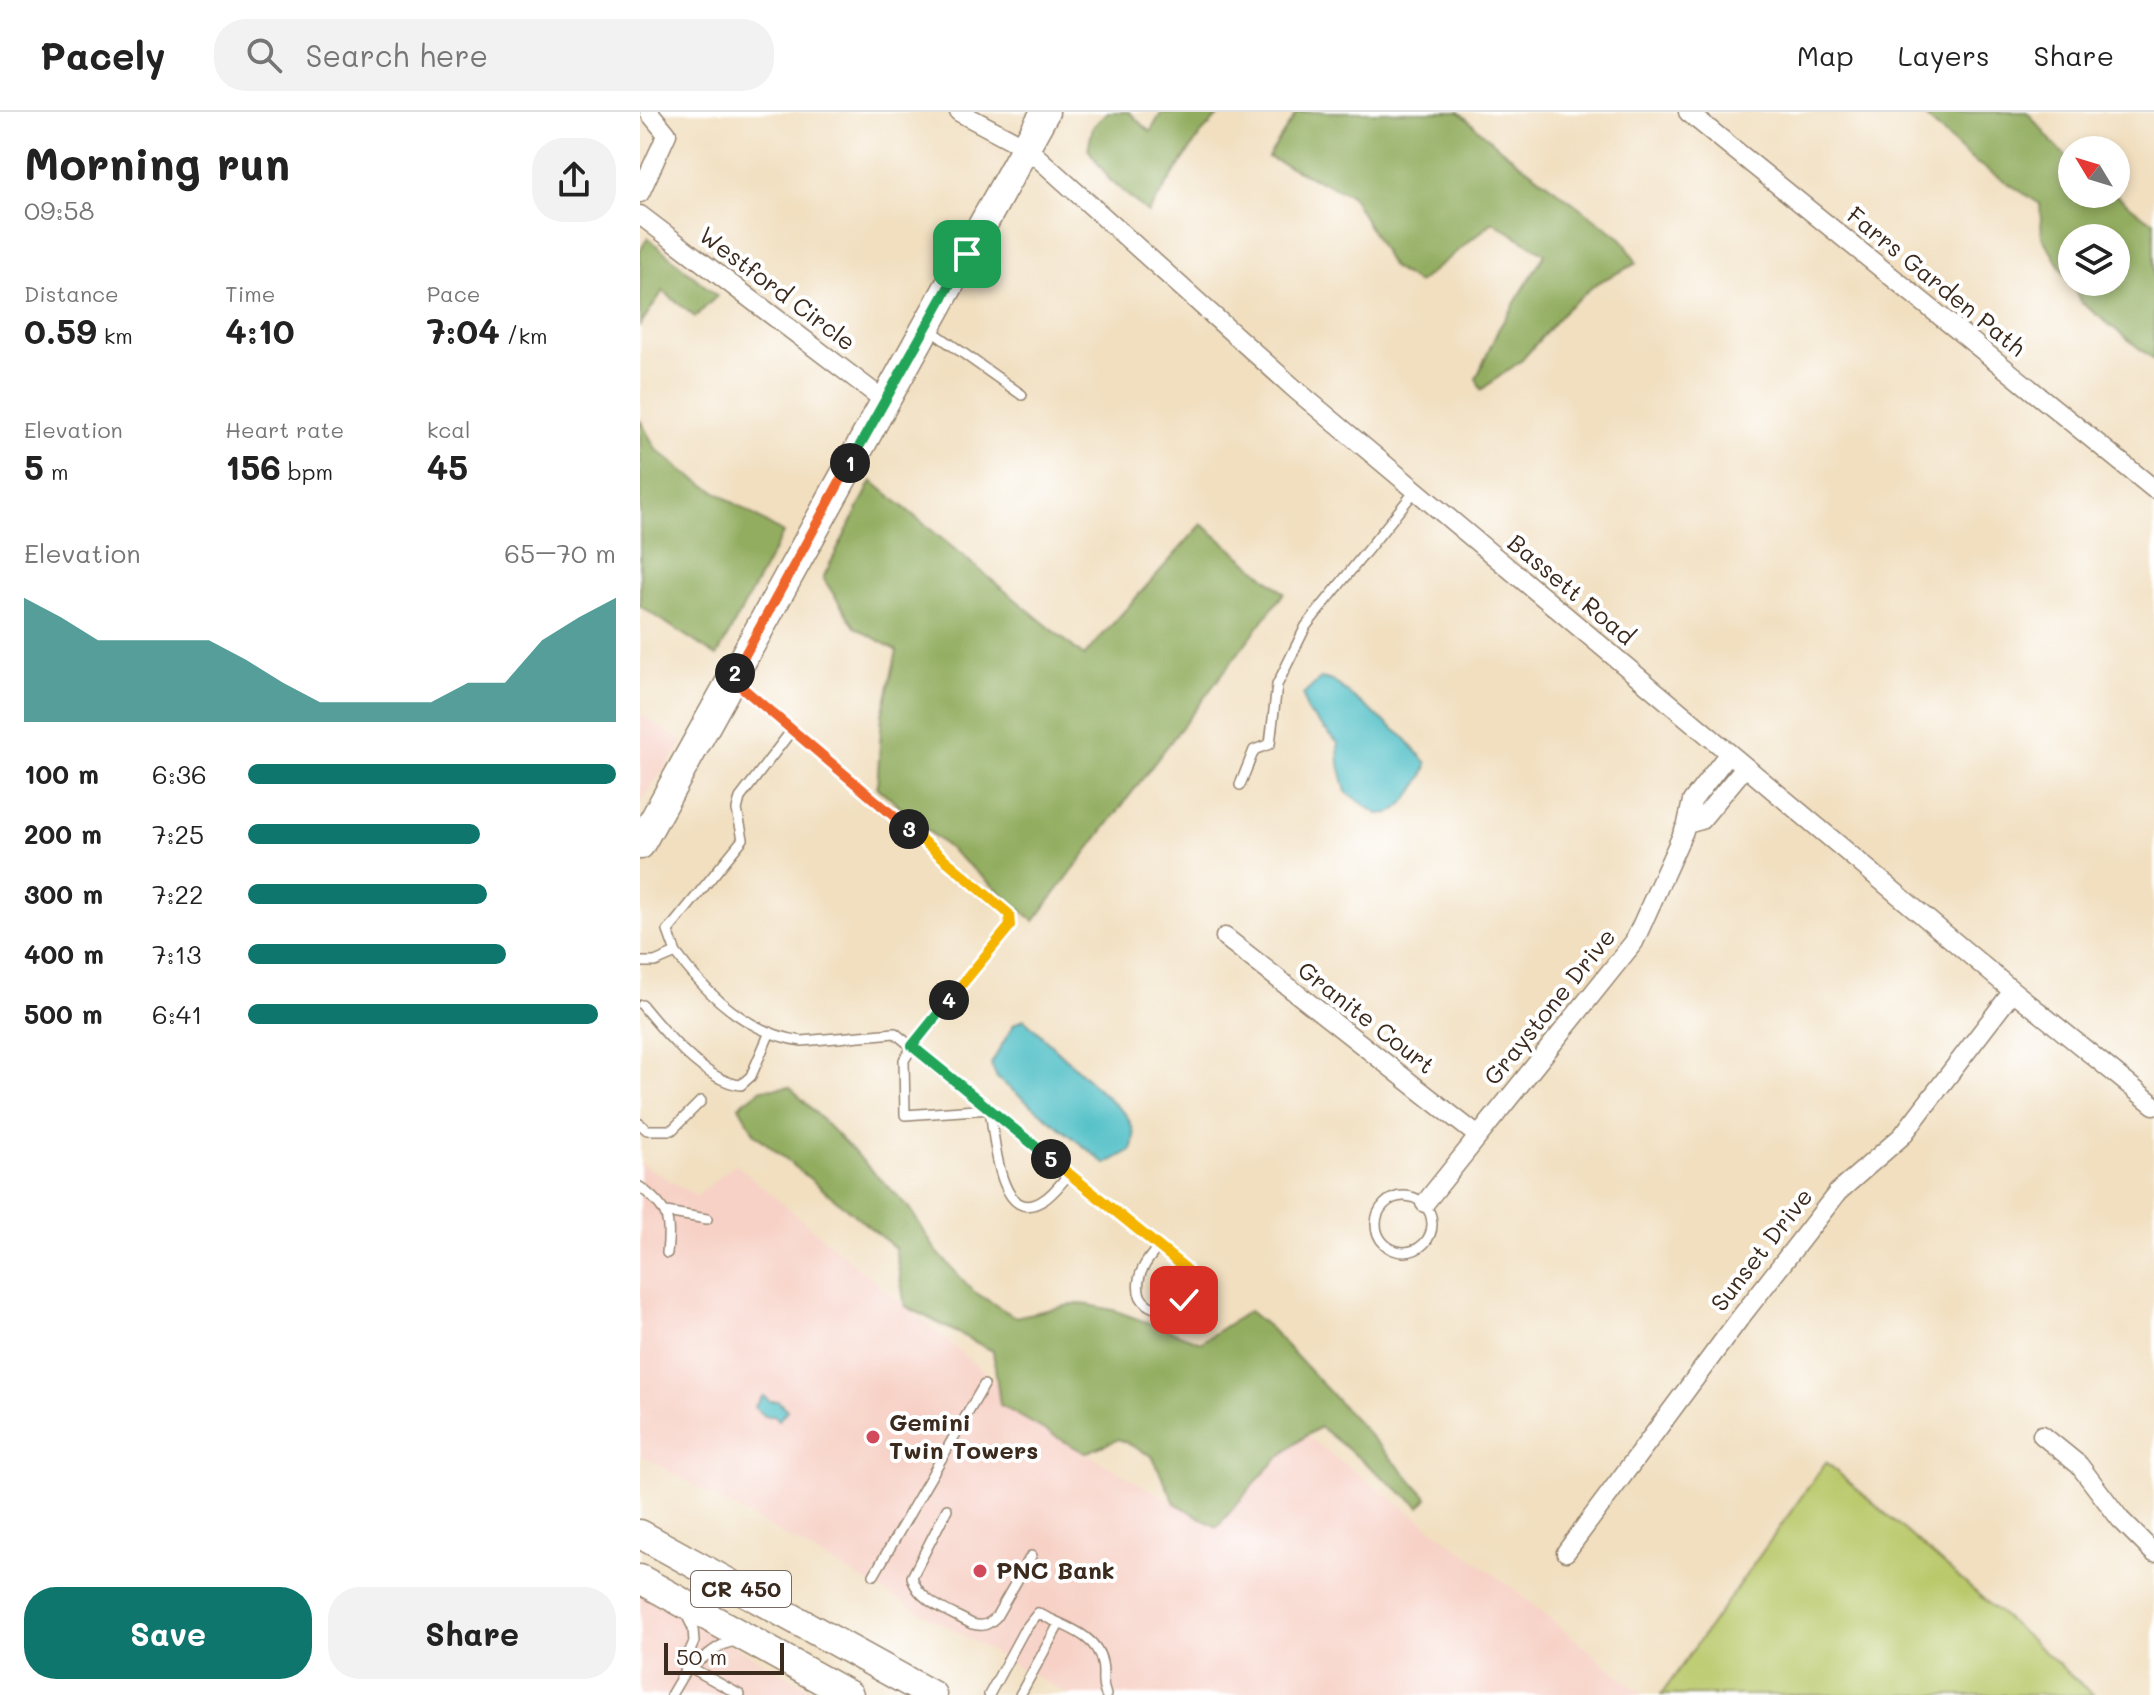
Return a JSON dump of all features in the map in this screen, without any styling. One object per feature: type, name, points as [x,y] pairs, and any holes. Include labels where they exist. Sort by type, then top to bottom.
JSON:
[{"type":"main road","points":[[643,831],[732,679],[1045,112]]},
{"type":"main road","name":"CR 450","points":[[640,1534],[932,1695]]},
{"type":"main road","name":"CR 450","points":[[640,1579],[849,1695]]},
{"type":"main road","points":[[782,1658],[816,1655],[896,1695]]},
{"type":"street","points":[[640,193],[667,134],[649,112]]},
{"type":"street","name":"Bassett Road","points":[[959,112],[1027,148],[1296,390],[2013,991],[2154,1105]]},
{"type":"street","name":"Farrs Garden Path","points":[[1688,112],[2154,489]]},
{"type":"street","name":"Westford Circle","points":[[640,215],[885,401]]},
{"type":"street","name":"Graystone Drive","points":[[1425,1203],[1634,942],[1687,824],[1692,801],[1729,753]]},
{"type":"street","name":"Graystone Drive","points":[[1687,824],[1701,820],[1745,767]]},
{"type":"street","name":"Granite Court","points":[[1225,937],[1478,1136]]},
{"type":"street","name":"Sunset Drive","points":[[1566,1552],[1838,1192],[1902,1136],[2013,991]]},
{"type":"street","points":[[2042,1435],[2079,1465],[2120,1519],[2154,1553]]},
{"type":"lane","points":[[926,327],[1022,395]]},
{"type":"lane","points":[[1240,785],[1254,750],[1270,744],[1277,685],[1306,626],[1415,491]]},
{"type":"lane","points":[[732,679],[1009,914],[1010,926],[912,1046],[904,1060],[905,1115],[990,1109]]},
{"type":"lane","points":[[792,730],[740,798],[737,810],[743,839],[668,931],[676,953],[692,975],[727,1008],[770,1032],[802,1041],[895,1033],[1185,1268],[1190,1276],[1190,1288],[1184,1300],[1166,1311],[1146,1301],[1140,1293],[1138,1282],[1158,1247]]},
{"type":"lane","points":[[640,962],[655,962],[676,953]]},
{"type":"lane","points":[[642,1005],[665,1034],[706,1069],[731,1084],[741,1085],[751,1076],[770,1032]]},
{"type":"lane","points":[[640,1124],[647,1130],[672,1130],[701,1101]]},
{"type":"lane","points":[[990,1109],[1001,1177],[1012,1198],[1019,1203],[1034,1205],[1045,1200],[1069,1174]]},
{"type":"lane","points":[[640,1187],[657,1200],[666,1212],[669,1235],[667,1253]]},
{"type":"lane","points":[[1412,1197],[1425,1203],[1432,1214],[1431,1231],[1422,1246],[1411,1253],[1397,1252],[1385,1244],[1377,1231],[1377,1215],[1387,1203],[1412,1197]]},
{"type":"lane","points":[[666,1212],[707,1219]]},
{"type":"lane","points":[[874,1575],[984,1385]]},
{"type":"lane","points":[[947,1509],[912,1577],[915,1589],[927,1599],[979,1626],[987,1625],[996,1617],[1031,1556]]},
{"type":"lane","points":[[669,1595],[685,1614],[695,1638],[688,1655],[688,1666],[671,1695]]},
{"type":"lane","points":[[989,1695],[1023,1632],[1038,1613],[1087,1638],[1098,1650],[1103,1666],[1101,1684],[1106,1695]]},
{"type":"lane","points":[[1020,1695],[1059,1624]]},
{"type":"lane","points":[[688,1666],[701,1662],[718,1646],[750,1640]]},
{"type":"lane","points":[[688,1666],[740,1695]]},
{"type":"shaded area","points":[[640,714],[683,742],[640,803]]},
{"type":"shaded area","points":[[640,1163],[696,1196],[735,1164],[997,1383],[1000,1405],[1217,1527],[1275,1460],[1305,1435],[1511,1587],[1643,1695],[1069,1695],[640,1455]]},
{"type":"shaded area","points":[[640,1594],[822,1695],[640,1695]]},
{"type":"green space","points":[[1107,112],[1129,112],[1150,132],[1162,112],[1222,112],[1200,135],[1148,213],[1110,180],[1088,149],[1093,127]]},
{"type":"green space","points":[[1297,112],[1459,112],[1501,149],[1622,239],[1637,263],[1597,283],[1566,309],[1522,360],[1481,390],[1476,379],[1498,330],[1545,254],[1493,222],[1418,283],[1392,267],[1351,195],[1268,157]]},
{"type":"green space","points":[[1920,112],[2027,112],[2058,149],[2058,208],[2130,206],[2154,221],[2154,360],[2082,303],[2078,296],[2130,296],[2130,224],[2058,224],[2058,263],[2042,237],[2040,204],[1972,160]]},
{"type":"green space","points":[[648,238],[717,296],[695,317],[663,291],[640,325],[640,250]]},
{"type":"green space","points":[[640,420],[656,449],[684,472],[783,533],[717,656],[640,606]]},
{"type":"green space","points":[[872,481],[1084,656],[1202,524],[1284,593],[1034,921],[877,787],[882,715],[897,651],[855,627],[823,578]]},
{"type":"green space","points":[[790,1087],[910,1209],[937,1252],[973,1291],[1015,1317],[1079,1303],[1113,1310],[1201,1342],[1249,1311],[1270,1328],[1428,1498],[1420,1507],[1320,1427],[1277,1459],[1217,1527],[1175,1503],[1152,1456],[1119,1439],[1085,1453],[1000,1405],[993,1351],[905,1306],[895,1248],[755,1134],[739,1106],[762,1089]]},
{"type":"green space","points":[[1826,1462],[2094,1695],[1661,1695]]},
{"type":"water","points":[[1321,678],[1333,681],[1404,737],[1427,763],[1414,790],[1392,812],[1378,814],[1346,792],[1338,743],[1307,711],[1303,695]]},
{"type":"water","points":[[1024,1019],[1126,1115],[1133,1132],[1131,1150],[1106,1164],[997,1078],[991,1064],[1014,1024]]},
{"type":"water","points":[[763,1396],[770,1401],[778,1401],[787,1410],[779,1420],[774,1416],[765,1416],[754,1407]]},
{"type":"place","name":"Gemini Twin Towers","points":[[873,1437]]},
{"type":"place","name":"PNC Bank","points":[[980,1571]]},
{"type":"route","points":[[967,254],[732,679],[1009,914],[1010,926],[912,1046],[1185,1268],[1190,1276],[1190,1288],[1184,1300]]}]
